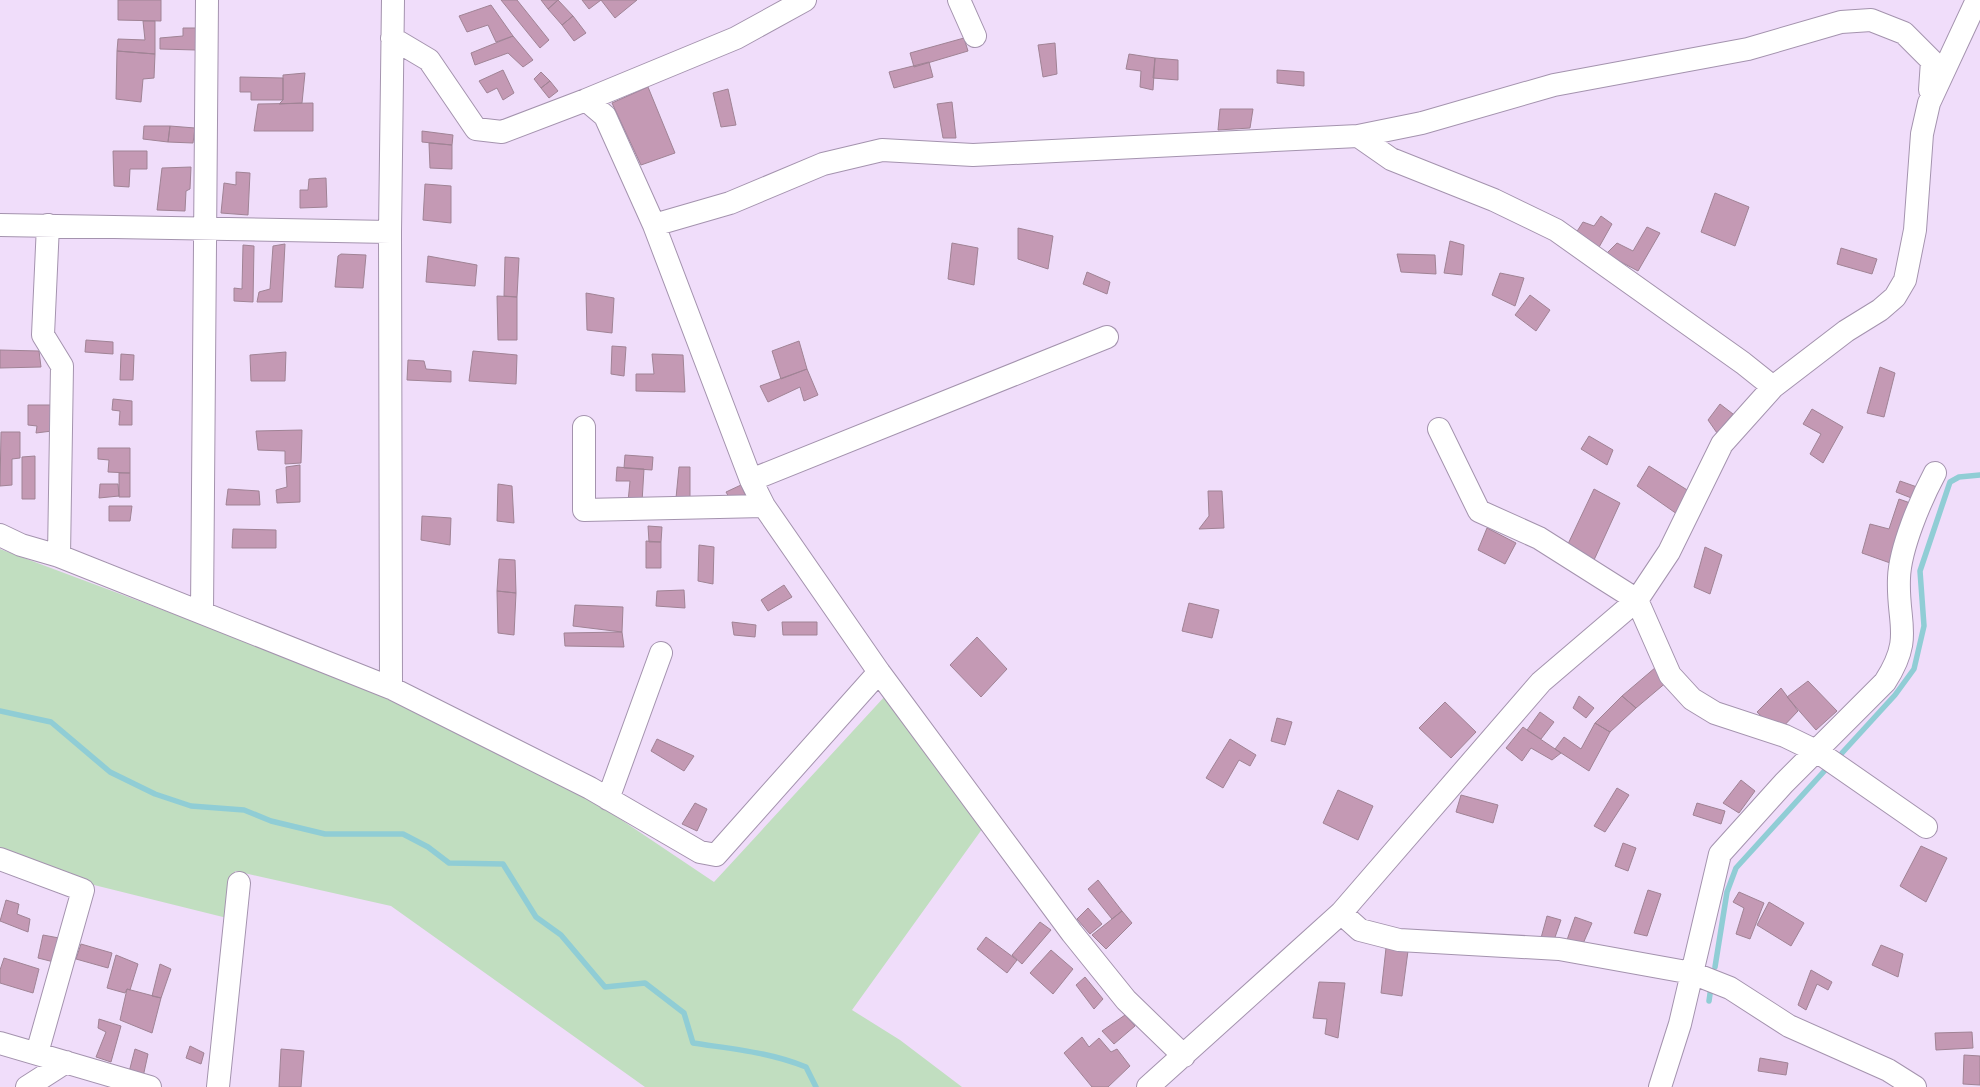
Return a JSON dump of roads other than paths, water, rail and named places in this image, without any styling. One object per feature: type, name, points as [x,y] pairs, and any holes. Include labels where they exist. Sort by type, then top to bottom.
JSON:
[{"type":"street","points":[[202,612],[207,0]]},
{"type":"street","points":[[391,688],[390,232],[393,0]]},
{"type":"street","points":[[392,38],[429,60],[476,129],[502,132],[586,100],[736,38],[805,0]]},
{"type":"street","points":[[959,0],[975,36]]},
{"type":"street","points":[[1929,103],[1977,0]]},
{"type":"street","points":[[654,225],[730,203],[823,164],[882,150],[973,155],[1358,136],[1422,123],[1554,85],[1748,49],[1842,22],[1871,20],[1904,33],[1932,61],[1929,103],[1922,134],[1915,230],[1905,280],[1895,297],[1880,310],[1846,331],[1773,387],[1722,444],[1669,552],[1637,600],[1541,682],[1340,913],[1148,1087]]},
{"type":"street","points":[[586,100],[605,116],[654,225],[751,480],[764,506],[878,672],[1072,933],[1126,1000],[1184,1056]]},
{"type":"street","points":[[1358,136],[1391,159],[1494,200],[1556,230],[1743,363],[1773,387]]},
{"type":"street","points":[[0,225],[390,232]]},
{"type":"street","points":[[48,225],[43,335],[62,366],[60,556]]},
{"type":"street","points":[[751,480],[1107,337]]},
{"type":"street","points":[[584,427],[584,510],[764,506]]},
{"type":"street","points":[[1439,429],[1479,511],[1539,538],[1637,600],[1670,676],[1692,699],[1715,713],[1785,736],[1818,752],[1926,827]]},
{"type":"street","points":[[1660,1087],[1680,1024],[1720,854],[1784,783],[1818,752],[1885,682],[1895,666],[1901,650],[1904,628],[1899,577],[1920,501],[1935,473]]},
{"type":"street","points":[[0,535],[21,545],[60,556],[391,688],[608,799],[700,852],[716,855],[878,672]]},
{"type":"street","points":[[608,799],[660,653]]},
{"type":"street","points":[[0,860],[84,890],[37,1053]]},
{"type":"street","points":[[218,1087],[239,883]]},
{"type":"street","points":[[1340,913],[1360,930],[1399,940],[1559,949],[1692,973],[1730,988],[1789,1026],[1888,1070],[1915,1087]]},
{"type":"street","points":[[0,1043],[150,1087]]},
{"type":"street","points":[[27,1087],[66,1062]]},
{"type":"waterway","points":[[1842,753],[1895,695],[1914,669],[1924,626],[1920,571],[1950,482],[1959,477],[1980,475]]},
{"type":"waterway","points":[[0,711],[51,722],[110,772],[155,794],[191,806],[244,810],[271,821],[325,834],[403,834],[428,847],[449,863],[503,864],[536,917],[561,935],[605,987],[645,983],[684,1013],[693,1043],[750,1052],[806,1067],[816,1087]]},
{"type":"waterway","points":[[1715,967],[1727,892],[1736,868],[1828,767]]},
{"type":"waterway","points":[[1709,1001],[1711,987]]}]
